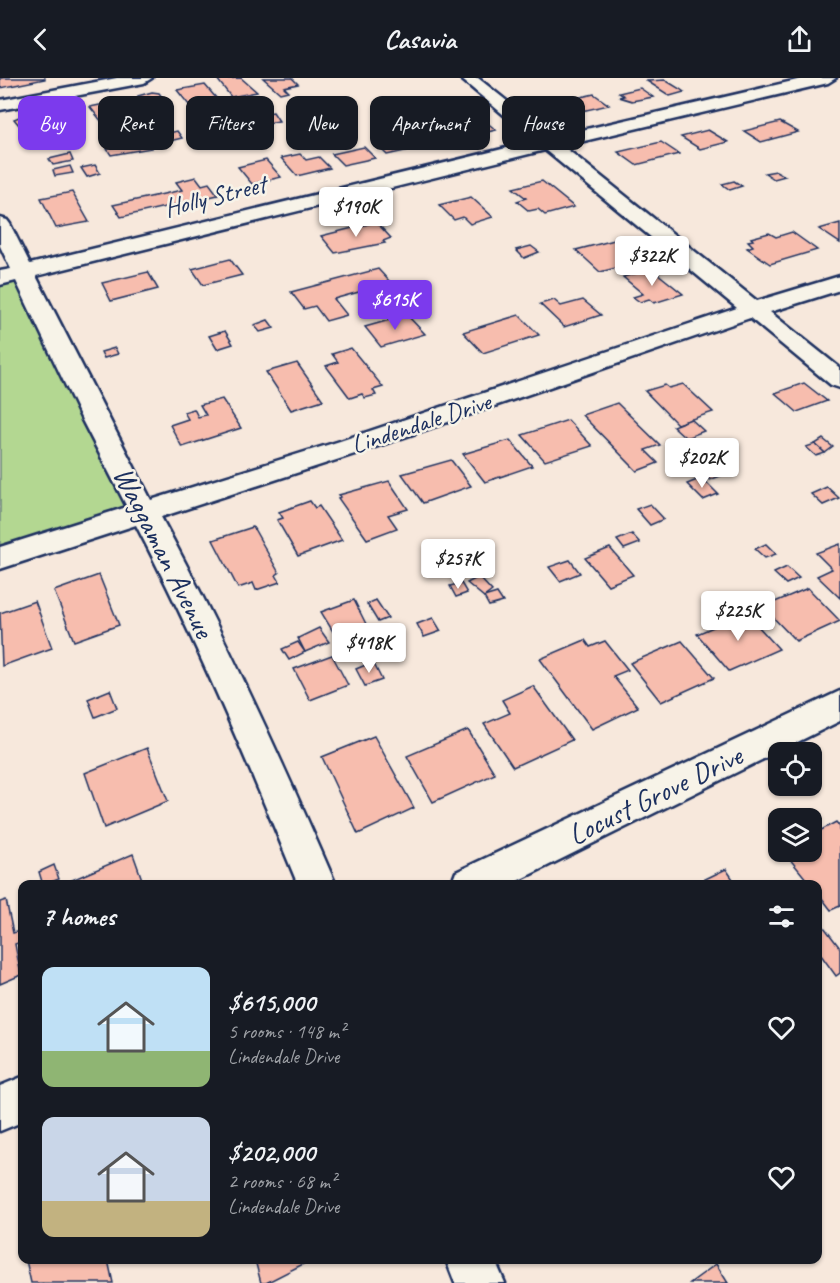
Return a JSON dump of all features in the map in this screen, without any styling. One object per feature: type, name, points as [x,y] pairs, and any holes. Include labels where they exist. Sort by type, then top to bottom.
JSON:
[{"type":"street","points":[[0,105],[144,78]]},
{"type":"street","points":[[468,78],[502,105]]},
{"type":"street","name":"Holly Street","points":[[585,136],[828,78]]},
{"type":"street","name":"Holly Street","points":[[12,275],[331,195],[526,150]]},
{"type":"street","points":[[559,150],[840,380]]},
{"type":"street","name":"Waggaman Avenue","points":[[0,224],[12,275],[145,511],[251,728],[315,880]]},
{"type":"street","name":"Lindendale Drive","points":[[0,558],[350,447],[752,310],[840,283]]},
{"type":"street","name":"Locust Grove Drive","points":[[480,880],[840,705]]},
{"type":"street","points":[[0,1109],[18,1101]]},
{"type":"street","points":[[472,1264],[480,1283]]},
{"type":"green space","points":[[23,273],[145,511],[0,558],[0,278]]},
{"type":"building","points":[[0,78],[45,78],[45,79],[0,88]]},
{"type":"building","points":[[241,78],[257,92],[230,96],[217,79]]},
{"type":"building","points":[[263,78],[292,78],[298,84],[284,87],[288,91],[280,93]]},
{"type":"building","points":[[665,80],[684,92],[670,96],[647,81]]},
{"type":"building","points":[[205,85],[214,96],[186,96],[186,101],[177,90]]},
{"type":"building","points":[[640,88],[653,97],[632,101],[619,97],[624,96],[619,93]]},
{"type":"building","points":[[152,92],[159,93],[161,96],[138,96]]},
{"type":"building","points":[[594,94],[609,105],[585,110],[585,96]]},
{"type":"building","points":[[98,105],[98,117],[90,107]]},
{"type":"building","points":[[780,122],[798,132],[761,142],[744,131]]},
{"type":"building","points":[[708,130],[728,142],[700,149],[681,137]]},
{"type":"building","points":[[177,131],[182,138],[174,140],[174,132]]},
{"type":"building","points":[[661,142],[679,154],[636,165],[618,152]]},
{"type":"building","points":[[364,147],[375,158],[343,165],[332,154],[358,150]]},
{"type":"building","points":[[108,150],[140,150],[111,155]]},
{"type":"building","points":[[382,150],[409,150],[387,155]]},
{"type":"building","points":[[70,154],[73,161],[53,165],[49,159]]},
{"type":"building","points":[[300,154],[306,160],[319,157],[330,168],[297,176],[281,158]]},
{"type":"building","points":[[266,160],[281,177],[252,184],[238,167]]},
{"type":"building","points":[[95,165],[100,173],[87,177],[81,168]]},
{"type":"building","points":[[70,166],[73,173],[55,176],[53,170]]},
{"type":"building","points":[[776,171],[785,176],[774,179],[765,173]]},
{"type":"building","points":[[196,177],[202,185],[209,183],[218,195],[121,217],[113,205],[182,190],[176,182]]},
{"type":"building","points":[[542,181],[574,207],[545,215],[538,209],[529,211],[517,201],[526,198],[513,188]]},
{"type":"building","points":[[734,181],[742,186],[730,190],[722,184]]},
{"type":"building","points":[[72,192],[89,222],[56,228],[41,198]]},
{"type":"building","points":[[471,197],[493,217],[470,224],[463,217],[454,220],[439,205]]},
{"type":"building","points":[[376,222],[391,238],[383,241],[385,243],[335,253],[321,236]]},
{"type":"building","points":[[840,223],[840,243],[819,229]]},
{"type":"building","points":[[792,232],[817,250],[770,264],[747,248],[753,246],[748,241],[753,240],[751,238],[769,233],[776,237]]},
{"type":"building","points":[[622,238],[647,260],[600,272],[576,250]]},
{"type":"building","points":[[531,246],[539,252],[524,258],[516,250]]},
{"type":"building","points":[[230,259],[242,275],[203,285],[192,269]]},
{"type":"building","points":[[378,269],[391,283],[334,299],[347,315],[326,321],[315,306],[304,309],[291,292]]},
{"type":"building","points":[[652,269],[683,294],[654,303],[649,299],[640,302],[633,297],[643,294],[623,277]]},
{"type":"building","points":[[148,272],[158,289],[111,301],[102,283]]},
{"type":"building","points":[[554,300],[561,306],[583,300],[601,315],[564,327],[540,304]]},
{"type":"building","points":[[407,315],[425,334],[381,347],[365,327]]},
{"type":"building","points":[[519,315],[539,335],[483,353],[463,332]]},
{"type":"building","points":[[268,320],[274,328],[260,332],[254,325]]},
{"type":"building","points":[[225,331],[233,344],[217,349],[209,336]]},
{"type":"building","points":[[115,348],[118,354],[104,358],[101,352]]},
{"type":"building","points":[[351,348],[383,387],[373,390],[376,395],[365,398],[362,394],[350,398],[326,366],[338,362],[332,354]]},
{"type":"building","points":[[297,363],[323,400],[291,410],[266,372]]},
{"type":"building","points":[[804,383],[827,401],[797,412],[775,393]]},
{"type":"building","points":[[683,384],[713,412],[677,424],[645,391],[665,385],[669,388]]},
{"type":"building","points":[[222,399],[241,428],[182,447],[170,425],[188,419],[184,412],[194,409],[198,417],[206,415],[200,405]]},
{"type":"building","points":[[617,403],[660,445],[645,450],[658,463],[637,471],[582,415]]},
{"type":"building","points":[[691,419],[704,431],[686,438],[673,426]]},
{"type":"building","points":[[568,420],[592,446],[545,461],[522,435]]},
{"type":"building","points":[[823,439],[833,447],[825,453],[815,444]]},
{"type":"building","points":[[510,440],[532,466],[485,482],[463,454]]},
{"type":"building","points":[[815,444],[825,453],[816,456],[806,447]]},
{"type":"building","points":[[705,459],[713,465],[726,460],[736,470],[710,480],[700,470],[704,469],[697,462]]},
{"type":"building","points":[[451,460],[471,486],[423,503],[402,474]]},
{"type":"building","points":[[702,478],[718,494],[703,500],[687,484]]},
{"type":"building","points":[[389,481],[408,509],[388,515],[397,528],[367,539],[338,498],[341,497],[339,495]]},
{"type":"building","points":[[827,487],[839,498],[823,505],[811,494]]},
{"type":"building","points":[[310,501],[315,508],[319,506],[342,540],[298,556],[277,520],[283,518],[279,512]]},
{"type":"building","points":[[650,504],[664,519],[650,525],[636,509]]},
{"type":"building","points":[[253,527],[279,573],[276,575],[280,582],[256,590],[253,583],[238,588],[213,540]]},
{"type":"building","points":[[632,534],[640,543],[624,549],[617,540]]},
{"type":"building","points":[[766,544],[776,554],[765,558],[755,549]]},
{"type":"building","points":[[840,544],[840,598],[817,576],[832,569],[816,553]]},
{"type":"building","points":[[610,548],[633,575],[608,585],[585,558]]},
{"type":"building","points":[[570,560],[580,573],[560,581],[549,567]]},
{"type":"building","points":[[787,567],[799,578],[786,584],[774,573]]},
{"type":"building","points":[[99,575],[119,625],[74,641],[54,591]]},
{"type":"building","points":[[479,577],[492,591],[484,597],[467,583]]},
{"type":"building","points":[[461,583],[467,593],[456,597],[450,586]]},
{"type":"building","points":[[808,588],[840,621],[796,641],[763,607]]},
{"type":"building","points":[[497,593],[503,602],[489,606],[484,597]]},
{"type":"building","points":[[354,600],[367,626],[337,638],[321,612]]},
{"type":"building","points":[[376,600],[388,618],[378,622],[367,604]]},
{"type":"building","points":[[35,601],[52,648],[2,666],[0,613]]},
{"type":"building","points":[[746,613],[779,649],[729,671],[697,634]]},
{"type":"building","points":[[433,618],[441,631],[424,637],[417,624]]},
{"type":"building","points":[[319,628],[329,642],[305,652],[298,638]]},
{"type":"building","points":[[585,640],[590,647],[605,641],[628,670],[613,676],[638,707],[592,729],[540,659]]},
{"type":"building","points":[[682,641],[714,678],[661,702],[630,663]]},
{"type":"building","points":[[298,642],[305,652],[289,660],[282,649]]},
{"type":"building","points":[[332,655],[348,685],[310,700],[294,669]]},
{"type":"building","points":[[373,662],[382,680],[365,686],[356,669]]},
{"type":"building","points":[[533,686],[572,740],[513,767],[484,724],[510,713],[502,700]]},
{"type":"building","points":[[110,690],[117,708],[95,717],[88,699]]},
{"type":"building","points":[[468,730],[495,774],[433,802],[407,756]]},
{"type":"building","points":[[374,736],[414,808],[358,834],[322,757]]},
{"type":"building","points":[[147,748],[168,801],[104,828],[85,773]]},
{"type":"building","points":[[836,822],[840,827],[840,906],[831,910],[822,898],[822,880],[807,880],[792,862],[822,862],[822,830]]},
{"type":"building","points":[[133,854],[142,880],[72,880]]},
{"type":"building","points":[[54,865],[59,879],[41,880],[39,872]]},
{"type":"building","points":[[726,869],[734,880],[703,880]]},
{"type":"building","points":[[6,900],[13,933],[18,931],[18,943],[15,944],[18,976],[0,984],[0,902]]},
{"type":"building","points":[[822,924],[840,948],[840,973],[836,976],[822,957]]},
{"type":"building","points":[[27,1264],[109,1264],[113,1283],[31,1283]]},
{"type":"building","points":[[256,1264],[303,1264],[266,1283],[261,1283]]},
{"type":"building","points":[[716,1264],[728,1283],[690,1283]]}]
